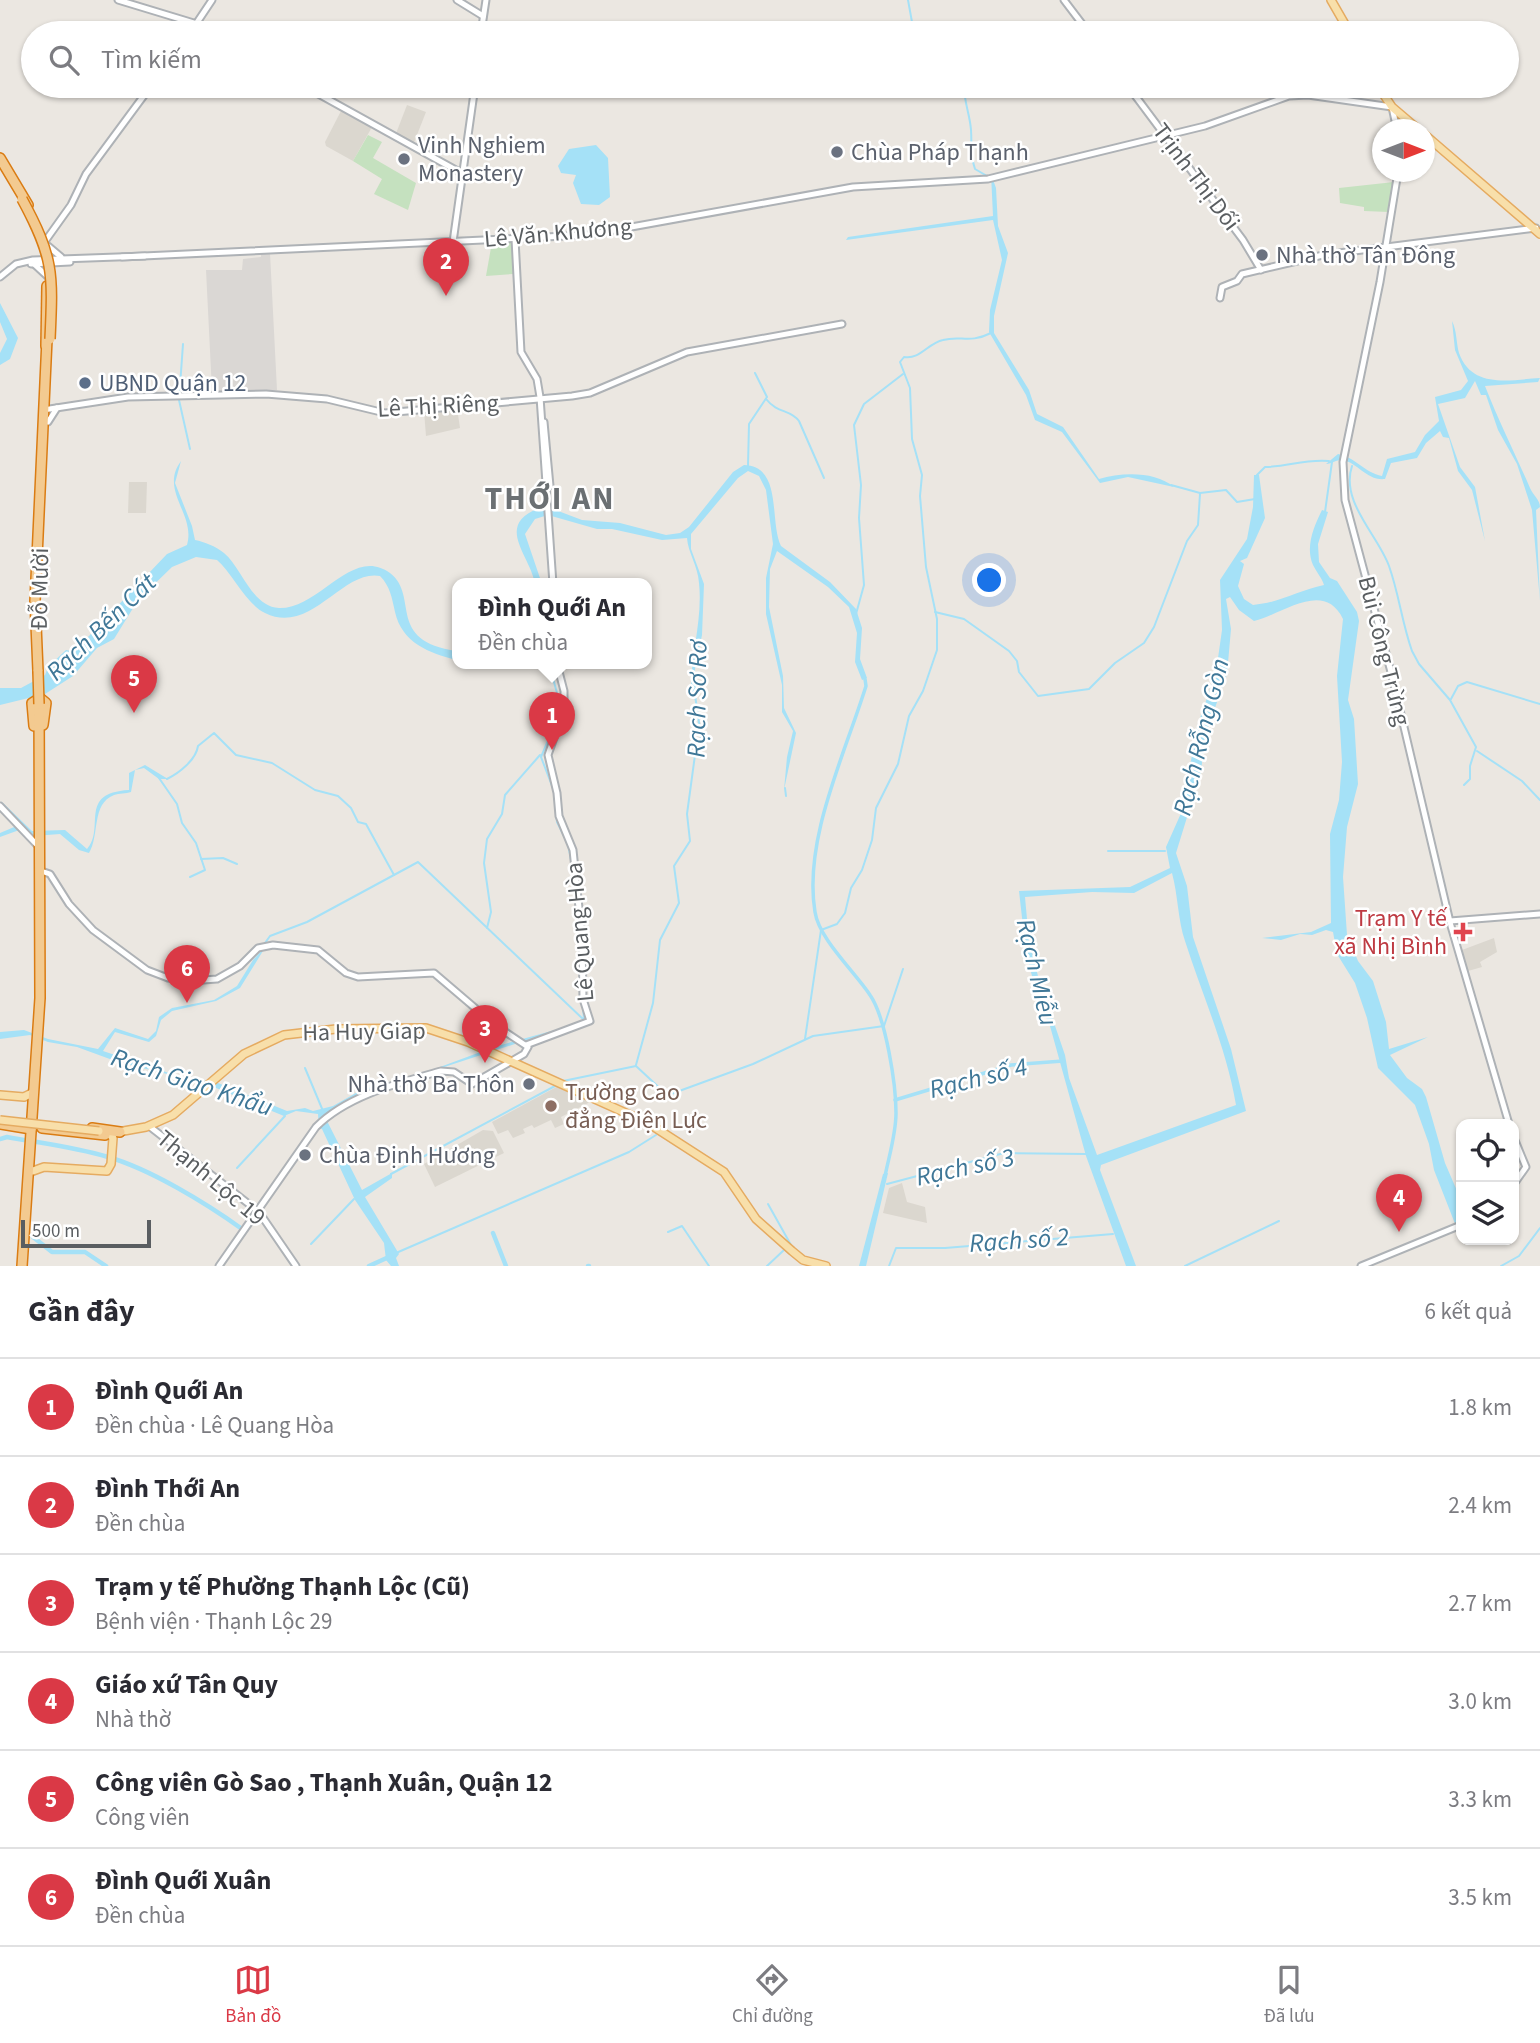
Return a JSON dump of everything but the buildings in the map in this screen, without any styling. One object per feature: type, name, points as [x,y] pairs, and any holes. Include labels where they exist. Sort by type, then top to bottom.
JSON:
[{"type":"highway","points":[[0,156],[48,259]]},
{"type":"highway","points":[[0,167],[41,239],[48,261],[48,343]]},
{"type":"highway","name":"Đỗ Mười","points":[[39,671],[47,409],[48,259]]},
{"type":"highway","name":"Đỗ Mười","points":[[39,671],[35,560],[47,409]]},
{"type":"highway","points":[[39,671],[40,837]]},
{"type":"highway","points":[[24,1266],[39,1039],[42,870],[37,785],[39,704]]},
{"type":"highway","points":[[39,704],[40,837]]},
{"type":"highway","points":[[37,771],[39,727]]},
{"type":"highway","points":[[39,1039],[42,870]]},
{"type":"highway","points":[[26,1234],[32,1176],[31,1093],[36,1074]]},
{"type":"highway","points":[[0,1121],[32,1134],[111,1134]]},
{"type":"highway","points":[[32,1134],[111,1134]]},
{"type":"main road","points":[[1329,0],[1342,21]]},
{"type":"main road","points":[[1388,98],[1408,119]]},
{"type":"main road","points":[[1435,143],[1538,230]]},
{"type":"main road","name":"Ha Huy Giap","points":[[149,1126],[179,1111],[255,1047],[298,1032],[426,1028],[511,1061]]},
{"type":"main road","points":[[511,1061],[630,1113],[724,1172],[756,1219],[775,1238],[803,1260],[826,1266]]},
{"type":"main road","points":[[0,1095],[31,1093]]},
{"type":"main road","points":[[0,1121],[111,1134],[149,1126]]},
{"type":"main road","points":[[32,1134],[44,1167]]},
{"type":"main road","points":[[32,1176],[44,1167],[103,1172],[109,1170],[112,1159],[111,1134]]},
{"type":"street","points":[[118,0],[184,21]]},
{"type":"street","points":[[199,21],[212,0]]},
{"type":"street","points":[[457,0],[483,16]]},
{"type":"street","points":[[482,21],[486,0]]},
{"type":"street","points":[[1064,0],[1080,21]]},
{"type":"street","points":[[48,259],[86,174],[142,98]]},
{"type":"street","points":[[326,98],[463,174]]},
{"type":"street","points":[[453,242],[473,98]]},
{"type":"street","name":"Trịnh Thị Dối","points":[[1137,98],[1243,240],[1261,270]]},
{"type":"street","points":[[1164,135],[1214,123],[1285,98]]},
{"type":"street","points":[[1320,98],[1393,106],[1395,119]]},
{"type":"street","name":"Lê Văn Khương","points":[[0,279],[14,267],[48,259],[83,260],[587,234],[839,189],[994,179],[1164,135]]},
{"type":"street","name":"Bùi Công Trừng","points":[[1396,182],[1343,462],[1348,518],[1392,676],[1450,921],[1508,1119]]},
{"type":"street","points":[[1220,298],[1223,286],[1237,281],[1244,273],[1323,255],[1538,230]]},
{"type":"street","points":[[514,239],[521,352],[537,379],[540,398],[553,578]]},
{"type":"street","points":[[66,260],[74,250]]},
{"type":"street","points":[[34,262],[48,259],[66,260]]},
{"type":"street","points":[[34,262],[48,259],[66,260]]},
{"type":"street","name":"Lê Thị Riêng","points":[[47,409],[124,395],[289,395],[327,398],[380,413],[590,393],[692,351],[842,324]]},
{"type":"street","name":"Lê Quang Hòa","points":[[257,1210],[318,1124],[328,1116],[366,1095],[441,1071],[454,1072],[471,1084],[511,1061],[533,1041],[590,1021],[583,999],[582,937],[572,848],[559,817],[557,793],[548,755],[564,709],[564,691],[558,669]]},
{"type":"street","points":[[0,806],[22,831],[40,837]]},
{"type":"street","points":[[42,870],[92,929],[156,974],[190,981],[217,979],[240,966],[263,946],[318,950],[346,972],[359,978],[433,973],[526,1046]]},
{"type":"street","points":[[1450,921],[1540,914]]},
{"type":"street","name":"Thạnh Lộc 19","points":[[149,1126],[257,1210],[296,1266]]},
{"type":"street","points":[[1519,1150],[1526,1167],[1519,1177]]},
{"type":"street","points":[[219,1266],[257,1210]]},
{"type":"street","points":[[1361,1266],[1456,1228]]},
{"type":"shaded area","points":[[407,105],[426,112],[413,145],[395,136]]},
{"type":"shaded area","points":[[341,111],[372,127],[353,161],[326,146],[325,142]]},
{"type":"shaded area","points":[[261,253],[270,253],[277,390],[212,391],[206,270],[242,270],[243,259],[261,257]]},
{"type":"shaded area","points":[[457,408],[460,428],[426,436],[424,411]]},
{"type":"shaded area","points":[[129,482],[147,482],[146,513],[128,513]]},
{"type":"shaded area","points":[[1494,938],[1497,952],[1480,962],[1482,967],[1468,971],[1462,950]]},
{"type":"shaded area","name":"Trường Cao đẳng Điện Lực","points":[[560,1085],[592,1101],[561,1117],[564,1124],[555,1128],[551,1120],[534,1128],[532,1125],[523,1129],[525,1133],[513,1138],[508,1130],[498,1134],[492,1122]]},
{"type":"shaded area","points":[[483,1130],[493,1131],[504,1153],[435,1187],[424,1164]]},
{"type":"shaded area","points":[[902,1183],[907,1202],[925,1207],[927,1223],[883,1213],[889,1188]]},
{"type":"green space","points":[[368,135],[382,142],[373,158],[416,183],[408,210],[374,194],[382,179],[353,161]]},
{"type":"green space","points":[[1394,182],[1389,212],[1364,211],[1364,207],[1340,203],[1339,188]]},
{"type":"green space","points":[[512,241],[513,274],[486,276],[492,242]]},
{"type":"water","points":[[596,145],[608,158],[610,197],[599,205],[581,204],[573,183],[576,175],[561,173],[558,166],[569,149]]},
{"type":"water","points":[[991,174],[996,188],[998,226],[1008,253],[994,316],[994,333],[1029,390],[1037,414],[1063,427],[1099,479],[1138,474],[1158,478],[1174,487],[1128,477],[1100,483],[1062,432],[1035,420],[1026,395],[989,332],[990,310],[1002,260],[993,220],[846,240],[848,237],[993,216]]},
{"type":"water","points":[[0,303],[18,338],[10,359],[0,365],[0,353],[7,339],[0,322]]},
{"type":"water","points":[[1452,321],[1459,353],[1473,372],[1493,380],[1540,378],[1538,382],[1485,386],[1530,488],[1540,504],[1536,510],[1540,601],[1532,510],[1517,464],[1498,430],[1486,395],[1481,395],[1475,381],[1465,398],[1438,404],[1460,467],[1475,487],[1485,541],[1472,490],[1458,471],[1449,438],[1443,437],[1440,431],[1426,443],[1417,458],[1391,463],[1385,479],[1368,475],[1343,460],[1326,464],[1338,454],[1382,476],[1387,459],[1415,452],[1425,435],[1439,421],[1435,397],[1461,390],[1468,381],[1455,350]]},
{"type":"water","name":"Rạch Bến Cát","points":[[181,461],[175,483],[195,540],[224,553],[262,601],[279,608],[294,606],[349,572],[362,567],[376,567],[390,573],[399,583],[412,628],[420,638],[435,646],[452,650],[452,659],[427,650],[410,639],[399,623],[390,593],[380,576],[352,582],[312,610],[282,618],[258,609],[217,560],[196,557],[172,567],[138,600],[114,639],[97,648],[73,676],[45,694],[0,705],[0,688],[21,688],[45,675],[48,667],[66,650],[71,651],[89,636],[167,554],[187,545],[187,523],[176,493],[174,482],[175,472]]},
{"type":"water","points":[[744,465],[756,468],[765,475],[773,497],[781,546],[830,582],[856,609],[862,628],[860,659],[867,678],[862,680],[855,662],[857,633],[849,607],[828,587],[777,551],[770,569],[769,607],[783,676],[784,708],[796,733],[784,790],[793,731],[782,712],[782,685],[766,614],[766,578],[773,544],[766,490],[759,476],[748,471],[738,478],[691,534],[691,549],[704,584],[702,635],[695,669],[696,694],[691,693],[691,679],[700,597],[697,571],[687,538],[662,540],[612,529],[597,529],[548,515],[535,519],[525,534],[540,578],[533,578],[518,540],[520,521],[529,513],[545,506],[582,520],[620,523],[666,535],[680,533],[689,527],[733,472]]},
{"type":"water","points":[[1254,475],[1259,475],[1265,518],[1247,558],[1240,561],[1244,564],[1238,586],[1244,599],[1253,605],[1262,604],[1324,585],[1313,565],[1310,544],[1322,510],[1328,512],[1318,544],[1319,562],[1330,578],[1337,581],[1357,612],[1359,621],[1348,700],[1354,719],[1358,784],[1347,827],[1343,877],[1347,935],[1358,961],[1373,981],[1386,1022],[1389,1049],[1428,1037],[1390,1055],[1407,1078],[1422,1089],[1426,1097],[1445,1163],[1456,1188],[1456,1226],[1434,1170],[1429,1144],[1415,1105],[1378,1068],[1367,1018],[1355,983],[1337,954],[1333,932],[1326,930],[1312,935],[1300,934],[1281,940],[1262,938],[1311,932],[1331,923],[1330,834],[1339,800],[1342,762],[1337,676],[1343,619],[1335,608],[1315,600],[1254,621],[1239,610],[1230,597],[1226,599],[1231,629],[1227,674],[1205,736],[1201,772],[1176,853],[1187,886],[1193,937],[1231,1049],[1246,1111],[1101,1165],[1100,1170],[1136,1266],[1126,1266],[1086,1156],[1050,1026],[1039,1003],[1026,953],[1019,891],[1130,887],[1170,868],[1166,847],[1182,811],[1197,727],[1216,672],[1222,630],[1220,580],[1247,539],[1253,507]],"holes":[[[1172,873],[1183,933],[1220,1043],[1236,1105],[1097,1155],[1069,1078],[1065,1055],[1038,976],[1029,941],[1025,897],[1092,892],[1134,893]]]},
{"type":"water","points":[[145,765],[168,779],[159,779],[144,768],[135,770]]},
{"type":"water","points":[[135,770],[131,792],[114,795],[102,805],[89,853],[79,850],[60,834],[34,836],[22,829],[0,837],[0,833],[19,825],[1,801],[32,831],[65,830],[87,849],[92,841],[98,804],[113,793],[129,790],[129,773]]},
{"type":"water","points":[[266,946],[240,988],[216,1001],[172,1011],[161,1020],[156,1036],[149,1042],[115,1032],[103,1051],[175,1075],[218,1083],[287,1111],[305,1108],[313,1111],[333,1106],[363,1089],[413,1077],[494,1047],[573,1025],[368,1092],[326,1119],[362,1190],[392,1173],[392,1178],[365,1197],[399,1254],[396,1258],[399,1266],[391,1266],[386,1260],[384,1243],[355,1200],[322,1129],[319,1128],[318,1114],[296,1111],[284,1116],[204,1083],[118,1062],[77,1047],[48,1042],[30,1035],[0,1039],[0,1032],[24,1030],[48,1039],[98,1049],[115,1028],[148,1039],[156,1031],[159,1017],[172,1008],[214,1000],[237,986],[253,960]]},
{"type":"water","points":[[888,1173],[866,1266],[859,1266],[883,1174]]},
{"type":"waterway","points":[[908,0],[912,21]]},
{"type":"waterway","points":[[965,98],[973,164],[975,169],[987,176]]},
{"type":"waterway","points":[[805,1039],[821,930],[837,924],[845,913],[851,888],[862,870],[872,840],[876,808],[898,764],[909,716],[923,691],[937,650],[937,619],[926,567],[920,496],[922,475],[912,439],[910,388],[900,362],[904,357],[915,356],[943,340],[971,339],[991,333]]},
{"type":"waterway","points":[[183,344],[179,400],[190,449]]},
{"type":"waterway","points":[[748,466],[749,424],[767,397],[755,373]]},
{"type":"waterway","points":[[856,614],[864,585],[859,518],[861,485],[854,425],[864,404],[903,374]]},
{"type":"waterway","points":[[766,399],[799,421],[824,478]]},
{"type":"waterway","name":"Rạch Rỗng Gòn","points":[[1257,475],[1265,467],[1329,461]]},
{"type":"waterway","points":[[1325,512],[1332,462]]},
{"type":"waterway","points":[[1352,466],[1351,492],[1389,566],[1412,651],[1419,664],[1450,700],[1476,747],[1470,766],[1470,779],[1464,785]]},
{"type":"waterway","points":[[1171,485],[1200,493],[1226,490],[1237,502],[1255,499]]},
{"type":"waterway","points":[[935,612],[964,619],[1009,651],[1017,661],[1019,672],[1038,696],[1089,689],[1115,663],[1144,643],[1154,627],[1187,541],[1198,525],[1200,494]]},
{"type":"waterway","points":[[550,669],[557,693],[556,722],[541,757],[554,791],[557,822],[568,844],[572,865]]},
{"type":"waterway","points":[[865,679],[866,686],[837,768],[820,827],[813,884],[815,912],[823,933],[870,995],[885,1035],[892,1069],[896,1113],[894,1137],[885,1176]]},
{"type":"waterway","points":[[1451,699],[1458,686],[1467,682],[1540,704]]},
{"type":"waterway","name":"Rạch Sơ Rơ","points":[[636,1065],[653,1003],[660,940],[679,903],[674,866],[690,841],[687,814],[695,755],[701,737],[695,695]]},
{"type":"waterway","points":[[167,779],[186,765],[198,746],[214,733],[236,755],[272,763],[315,790],[338,796],[351,808],[358,822],[366,824],[394,875]]},
{"type":"waterway","points":[[1477,751],[1522,781],[1540,800]]},
{"type":"waterway","points":[[487,928],[491,912],[484,863],[487,839],[502,814],[505,795],[540,755]]},
{"type":"waterway","points":[[159,778],[177,804],[182,823],[196,843],[205,870],[190,877]]},
{"type":"waterway","points":[[785,788],[786,796]]},
{"type":"waterway","points":[[1108,851],[1165,851]]},
{"type":"waterway","points":[[201,859],[223,858],[237,864]]},
{"type":"waterway","points":[[265,943],[270,936],[307,922],[418,862],[584,1020]]},
{"type":"waterway","points":[[578,923],[579,939]]},
{"type":"waterway","points":[[563,1081],[636,1066],[665,1093],[671,1094],[753,1064],[813,1036],[884,1026],[903,969]]},
{"type":"waterway","points":[[583,1007],[584,1019]]},
{"type":"waterway","name":"Rạch số 4","points":[[895,1100],[1011,1065],[1063,1061]]},
{"type":"waterway","points":[[305,1068],[323,1111]]},
{"type":"waterway","points":[[391,1174],[555,1086]]},
{"type":"waterway","name":"Rạch Giao Khẩu","points":[[237,1168],[285,1116]]},
{"type":"waterway","points":[[396,1253],[629,1152],[656,1135]]},
{"type":"waterway","points":[[0,1139],[7,1137],[70,1148],[124,1162],[177,1188],[242,1229]]},
{"type":"waterway","name":"Rạch số 3","points":[[887,1184],[1004,1153],[1087,1154]]},
{"type":"waterway","points":[[311,1244],[354,1199]]},
{"type":"waterway","points":[[768,1204],[791,1245],[789,1247]]},
{"type":"waterway","points":[[1185,1266],[1279,1221]]},
{"type":"waterway","points":[[668,1232],[682,1226],[709,1266]]},
{"type":"waterway","points":[[1501,1266],[1519,1256],[1540,1228]]},
{"type":"waterway","points":[[493,1233],[506,1266]]},
{"type":"waterway","name":"Rạch số 2","points":[[889,1266],[896,1248],[945,1248],[1113,1234]]},
{"type":"waterway","points":[[33,1237],[52,1252],[85,1252],[106,1266]]},
{"type":"waterway","points":[[767,1266],[784,1250]]},
{"type":"waterway","points":[[369,1266],[391,1256]]},
{"type":"place","name":"Chùa Pháp Thạnh","points":[[837,152]]},
{"type":"place","name":"Vinh Nghiem Monastery","points":[[404,159]]},
{"type":"place","name":"Nhà thờ Tân Đông","points":[[1262,255]]},
{"type":"place","name":"Đình Thới An","points":[[446,296]]},
{"type":"place","name":"UBND Quận 12","points":[[85,383]]},
{"type":"place","name":"Công viên Gò Sao , Thạnh Xuân, Quận 12","points":[[134,713]]},
{"type":"place","name":"Đình Quới An","points":[[552,750]]},
{"type":"place","name":"Trạm Y tế xã Nhị Bình","points":[[1463,932]]},
{"type":"place","name":"Đình Quới Xuân","points":[[187,1003]]},
{"type":"place","name":"Trạm y tế Phường Thạnh Lộc (Cũ)","points":[[485,1063]]},
{"type":"place","name":"Nhà thờ Ba Thôn","points":[[529,1084]]},
{"type":"place","name":"Trường Cao đẳng Điện Lực","points":[[551,1106]]},
{"type":"place","name":"Chùa Định Hương","points":[[305,1155]]},
{"type":"place","name":"Giáo xứ Tân Quy","points":[[1399,1232]]},
{"type":"district","name":"THỚI AN","points":[[550,499]]},
{"type":"water label","name":"Rạch Miễu","points":[[1037,972]]}]
